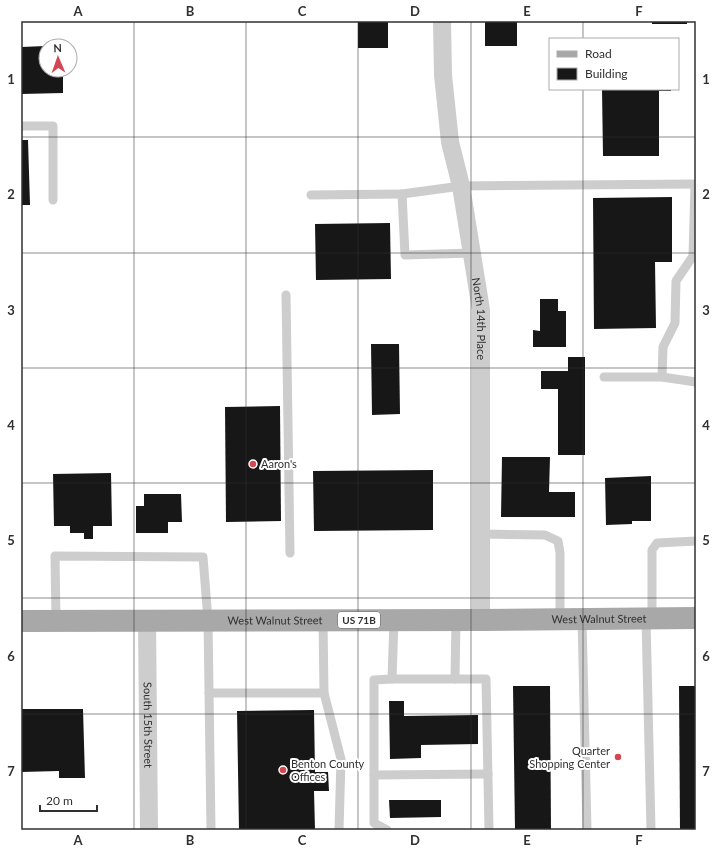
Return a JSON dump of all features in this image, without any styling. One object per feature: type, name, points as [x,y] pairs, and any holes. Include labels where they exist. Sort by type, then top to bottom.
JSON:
[{"type":"main road","name":"West Walnut Street","points":[[21,621],[696,618]]},
{"type":"street","name":"North 14th Place","points":[[442,21],[443,75],[450,142],[461,186],[481,310],[481,620]]},
{"type":"street","name":"South 15th Street","points":[[147,620],[150,830]]},
{"type":"lane","points":[[21,126],[53,126],[53,200]]},
{"type":"lane","points":[[311,195],[402,194],[461,186],[695,184],[693,256],[676,281],[675,323],[663,347],[662,377]]},
{"type":"lane","points":[[402,194],[405,255],[472,253]]},
{"type":"lane","points":[[286,295],[290,553]]},
{"type":"lane","points":[[604,377],[662,377],[696,382]]},
{"type":"lane","points":[[481,534],[545,535],[558,541],[560,553],[560,619]]},
{"type":"lane","points":[[650,830],[649,618],[652,550],[657,543],[696,541]]},
{"type":"lane","points":[[56,620],[55,556],[203,557],[208,620],[211,830]]},
{"type":"lane","points":[[582,619],[587,830]]},
{"type":"lane","points":[[322,620],[324,692],[341,759],[339,830]]},
{"type":"lane","points":[[392,679],[394,620]]},
{"type":"lane","points":[[455,679],[456,620]]},
{"type":"lane","points":[[387,830],[374,824],[374,680],[392,679],[486,679],[489,830]]},
{"type":"lane","points":[[209,693],[324,692]]},
{"type":"lane","points":[[374,775],[488,774]]},
{"type":"building","points":[[358,21],[388,21],[388,48],[358,48]]},
{"type":"building","points":[[485,21],[517,21],[517,46],[485,46]]},
{"type":"building","points":[[652,21],[687,21],[687,24],[652,24]]},
{"type":"building","points":[[38,46],[38,78],[63,78],[63,93],[21,94],[21,47]]},
{"type":"building","points":[[602,90],[671,90],[659,91],[659,156],[603,156]]},
{"type":"building","points":[[21,140],[28,140],[30,205],[21,205]]},
{"type":"building","points":[[672,197],[672,262],[655,262],[656,328],[594,329],[593,198]]},
{"type":"building","points":[[390,223],[391,279],[316,280],[315,224]]},
{"type":"building","points":[[540,299],[558,299],[558,311],[566,311],[566,347],[533,347],[533,330],[540,331]]},
{"type":"building","points":[[371,344],[399,344],[400,414],[372,415]]},
{"type":"building","points":[[568,357],[585,357],[585,455],[558,455],[558,389],[541,389],[541,371],[568,371]]},
{"type":"building","name":"Aaron's","points":[[280,406],[281,521],[226,522],[225,407]]},
{"type":"building","points":[[502,457],[550,457],[549,492],[575,492],[575,517],[501,517]]},
{"type":"building","points":[[433,470],[433,530],[314,531],[313,471]]},
{"type":"building","points":[[111,473],[112,526],[93,526],[93,539],[84,539],[84,533],[70,533],[70,526],[54,526],[53,474]]},
{"type":"building","points":[[651,476],[651,521],[632,521],[632,524],[606,525],[605,478]]},
{"type":"building","points":[[144,494],[181,494],[182,522],[168,522],[168,533],[136,533],[136,506],[144,506]]},
{"type":"building","points":[[513,686],[550,686],[551,830],[515,830]]},
{"type":"building","points":[[679,686],[696,686],[696,830],[680,830]]},
{"type":"building","points":[[389,701],[404,701],[404,716],[478,715],[478,744],[421,745],[421,758],[390,759]]},
{"type":"building","points":[[21,709],[83,709],[85,778],[59,778],[59,771],[21,772]]},
{"type":"building","points":[[314,710],[315,772],[328,772],[329,791],[314,791],[315,830],[239,830],[237,711]]},
{"type":"building","points":[[389,800],[441,800],[441,817],[390,818]]},
{"type":"place","name":"Aaron's","points":[[253,464]]},
{"type":"place","name":"Quarter Shopping Center","points":[[618,757]]},
{"type":"place","name":"Benton County Offices","points":[[283,770]]}]
